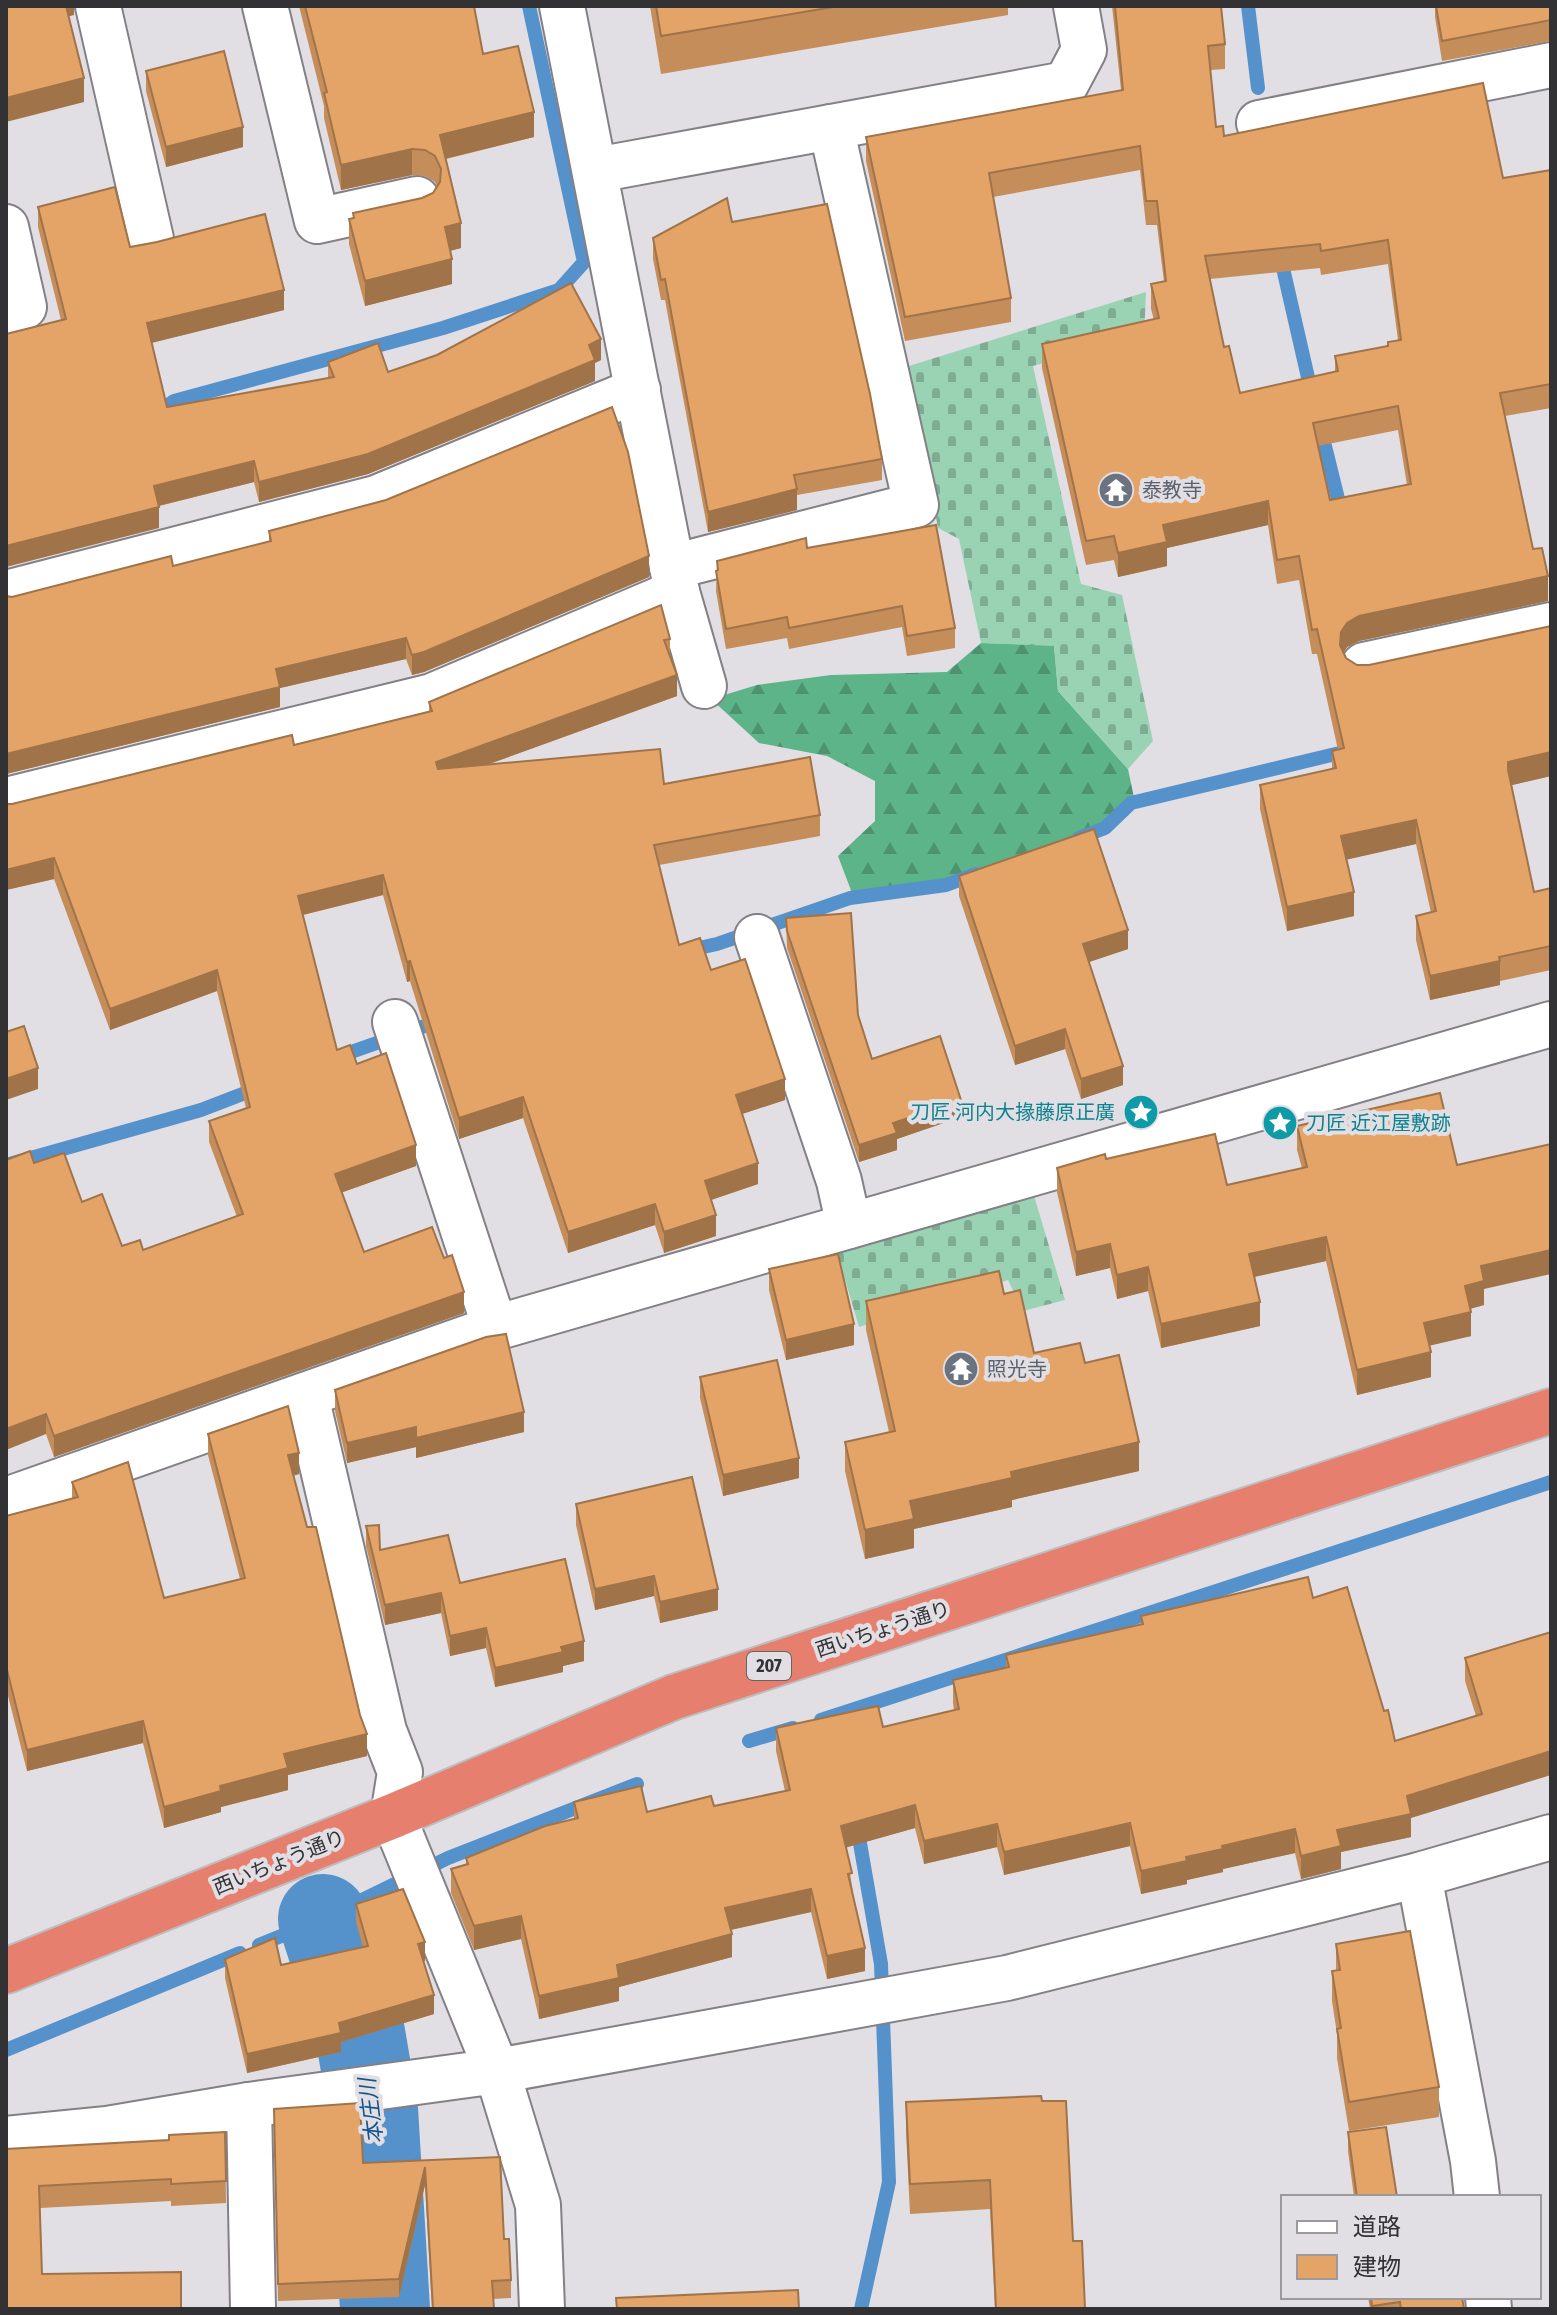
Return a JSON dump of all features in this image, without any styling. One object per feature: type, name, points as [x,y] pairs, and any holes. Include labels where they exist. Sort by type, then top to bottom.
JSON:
[{"type":"highway","name":"西いちょう通り","points":[[6,1971],[408,1853],[674,1697],[1551,1411]]},
{"type":"street","points":[[98,6],[151,239]]},
{"type":"street","points":[[265,6],[317,221],[417,199]]},
{"type":"street","points":[[562,6],[674,580],[704,686]]},
{"type":"street","points":[[596,170],[1066,84],[1084,50],[1076,6]]},
{"type":"street","points":[[1259,123],[1551,65]]},
{"type":"street","points":[[6,800],[432,696],[674,580],[916,505],[831,127]]},
{"type":"street","points":[[6,227],[24,307],[6,311]]},
{"type":"street","points":[[6,593],[376,498],[638,390]]},
{"type":"street","points":[[1371,664],[1551,625]]},
{"type":"street","points":[[757,937],[839,1181],[849,1226]]},
{"type":"street","points":[[6,1500],[495,1328],[1551,1024]]},
{"type":"street","points":[[399,1034],[495,1328]]},
{"type":"street","points":[[306,1396],[384,1731],[400,1772],[408,1853],[497,2071],[538,2205],[542,2309]]},
{"type":"street","points":[[6,2139],[107,2129],[249,2105],[497,2071],[1007,1978],[1419,1875],[1551,1837]]},
{"type":"street","points":[[1419,1875],[1477,2195]]},
{"type":"street","points":[[249,2105],[253,2309]]},
{"type":"green space","points":[[1146,292],[1144,335],[1033,366],[1081,584],[1122,595],[1153,741],[1128,769],[1058,691],[1054,646],[981,643],[959,539],[938,528],[909,366]]},
{"type":"green space","points":[[981,643],[1054,645],[1058,691],[1128,769],[1136,807],[1109,829],[952,888],[855,901],[838,856],[875,821],[875,781],[827,756],[759,743],[711,699],[757,685],[831,675],[947,672]]},
{"type":"green space","points":[[1032,1189],[1065,1300],[1023,1311],[1008,1280],[859,1327],[834,1242]]},
{"type":"building","points":[[6,6],[66,6],[84,78],[6,98]]},
{"type":"building","points":[[305,6],[474,6],[483,54],[518,46],[534,112],[440,135],[461,223],[445,227],[452,259],[365,281],[349,219],[354,218],[353,213],[433,193],[440,182],[441,169],[435,156],[425,150],[412,149],[341,165],[324,93],[327,92]]},
{"type":"building","points":[[656,6],[839,6],[661,36]]},
{"type":"building","points":[[1115,6],[1221,6],[1225,44],[1208,46],[1216,127],[1223,126],[1224,136],[1483,83],[1503,178],[1551,170],[1551,384],[1500,393],[1533,549],[1542,548],[1548,576],[1359,616],[1347,623],[1341,632],[1340,645],[1346,658],[1357,665],[1369,665],[1551,626],[1551,752],[1508,762],[1508,770],[1534,892],[1551,888],[1551,946],[1430,976],[1416,916],[1436,911],[1416,820],[1341,836],[1354,892],[1287,907],[1260,785],[1336,768],[1332,751],[1344,748],[1317,629],[1312,630],[1299,556],[1277,560],[1268,501],[1163,525],[1167,542],[1118,553],[1114,536],[1086,541],[1042,344],[1159,318],[1151,284],[1166,281],[1157,201],[1146,201],[1140,146],[989,173],[1011,298],[905,317],[866,137],[1123,90]],"holes":[[[1388,240],[1401,340],[1388,342],[1388,346],[1335,356],[1338,371],[1240,393],[1229,346],[1224,347],[1205,256],[1320,244],[1321,251]],[[1398,406],[1411,484],[1330,500],[1313,423]]]},
{"type":"building","points":[[1436,6],[1550,6],[1551,20],[1442,41]]},
{"type":"building","points":[[224,51],[243,127],[166,147],[146,71]]},
{"type":"building","points":[[115,187],[130,247],[265,214],[284,290],[147,323],[167,407],[334,377],[328,362],[378,343],[388,372],[437,355],[571,283],[601,339],[589,345],[595,360],[368,454],[259,482],[254,461],[154,486],[159,507],[6,546],[6,334],[66,319],[38,207]]},
{"type":"building","points":[[727,198],[732,222],[827,204],[882,459],[794,475],[797,489],[708,512],[665,279],[661,280],[653,238]]},
{"type":"building","points":[[612,407],[628,452],[649,556],[424,652],[412,655],[406,638],[276,669],[280,687],[6,754],[6,596],[171,556],[173,566],[271,541],[269,531],[386,500]]},
{"type":"building","points":[[936,525],[955,628],[907,636],[902,606],[789,628],[787,617],[726,629],[717,561],[806,538],[807,548]]},
{"type":"building","points":[[661,605],[670,639],[664,640],[677,675],[436,762],[438,769],[660,749],[664,784],[810,757],[820,815],[654,845],[679,945],[700,938],[711,970],[745,959],[785,1079],[736,1095],[758,1163],[705,1181],[716,1215],[664,1232],[655,1204],[568,1232],[523,1097],[459,1118],[410,961],[407,962],[383,875],[298,896],[337,1050],[350,1045],[357,1064],[386,1053],[416,1145],[335,1174],[364,1252],[432,1227],[444,1258],[452,1255],[464,1292],[54,1436],[46,1414],[6,1429],[6,1160],[30,1151],[34,1163],[64,1153],[82,1202],[102,1194],[122,1246],[140,1240],[143,1250],[243,1214],[209,1121],[250,1107],[217,970],[110,1009],[54,858],[6,870],[6,804],[292,735],[294,745],[432,711],[429,702]]},
{"type":"building","points":[[1094,829],[1128,930],[1083,944],[1123,1066],[1081,1079],[1065,1029],[1015,1046],[959,876]]},
{"type":"building","points":[[851,913],[858,1015],[872,1059],[940,1036],[961,1100],[893,1123],[897,1133],[859,1145],[787,931],[786,918]]},
{"type":"building","points":[[24,1026],[38,1068],[6,1079],[6,1032]]},
{"type":"building","points":[[1440,1093],[1457,1165],[1551,1144],[1551,1250],[1481,1266],[1484,1281],[1465,1286],[1471,1312],[1424,1323],[1431,1352],[1357,1370],[1326,1237],[1249,1254],[1260,1302],[1161,1324],[1148,1267],[1117,1275],[1110,1244],[1076,1252],[1057,1168],[1105,1154],[1106,1159],[1215,1134],[1227,1185],[1307,1167],[1297,1126]]},
{"type":"building","points":[[838,1254],[854,1324],[786,1340],[769,1269]]},
{"type":"building","points":[[999,1271],[1004,1294],[1020,1290],[1034,1353],[1080,1343],[1085,1363],[1119,1355],[1139,1442],[1011,1472],[1012,1478],[910,1501],[914,1519],[865,1530],[845,1442],[895,1431],[866,1301]]},
{"type":"building","points":[[506,1334],[524,1412],[416,1438],[416,1427],[347,1443],[335,1390],[486,1337]]},
{"type":"building","points":[[777,1360],[799,1458],[723,1475],[700,1377]]},
{"type":"building","points":[[288,1406],[299,1453],[288,1455],[307,1527],[316,1527],[367,1734],[284,1754],[288,1768],[220,1786],[221,1791],[164,1807],[143,1721],[27,1750],[6,1666],[6,1516],[78,1497],[72,1482],[128,1462],[164,1598],[245,1578],[208,1434]]},
{"type":"building","points":[[692,1477],[718,1589],[660,1602],[654,1576],[595,1589],[576,1504]]},
{"type":"building","points":[[379,1525],[380,1550],[448,1535],[460,1583],[565,1559],[584,1641],[561,1647],[563,1652],[495,1668],[486,1628],[450,1636],[441,1593],[385,1605],[366,1526]]},
{"type":"building","points":[[1308,1577],[1313,1598],[1347,1587],[1384,1711],[1388,1710],[1395,1741],[1482,1714],[1465,1658],[1551,1632],[1551,1751],[1407,1796],[1411,1814],[1337,1830],[1341,1846],[1301,1856],[1295,1829],[1222,1846],[1223,1849],[1186,1857],[1187,1861],[1141,1871],[1130,1823],[1004,1852],[997,1824],[924,1841],[915,1805],[841,1826],[865,1948],[827,1956],[811,1889],[725,1908],[732,1934],[617,1965],[619,1978],[539,1996],[521,1916],[474,1926],[451,1869],[468,1864],[466,1858],[545,1826],[578,1818],[574,1802],[641,1786],[647,1812],[711,1796],[714,1806],[790,1790],[776,1728],[878,1706],[883,1727],[959,1709],[953,1680],[1009,1667],[1006,1655],[1143,1624],[1141,1616]]},
{"type":"building","points":[[403,1889],[425,1942],[418,1944],[434,1995],[339,2023],[341,2033],[247,2054],[225,1959],[275,1938],[281,1965],[368,1946],[356,1904]]},
{"type":"building","points":[[1410,1931],[1439,2087],[1349,2102],[1337,2029],[1341,2028],[1332,1971],[1340,1970],[1336,1944]]},
{"type":"building","points":[[1041,2096],[1042,2101],[1066,2101],[1073,2241],[1082,2241],[1085,2309],[996,2309],[990,2180],[910,2184],[906,2102]]},
{"type":"building","points":[[360,2103],[363,2163],[500,2157],[504,2239],[509,2239],[511,2280],[492,2281],[494,2309],[433,2309],[425,2167],[399,2279],[278,2284],[274,2109]]},
{"type":"building","points":[[1386,2127],[1397,2195],[1357,2195],[1348,2132]]},
{"type":"building","points":[[225,2132],[226,2181],[171,2184],[171,2179],[39,2186],[42,2274],[181,2272],[181,2309],[6,2309],[6,2149],[169,2140],[169,2135]]},
{"type":"building","points":[[798,2290],[799,2309],[617,2309],[616,2298]]},
{"type":"building","points":[[1371,2299],[1462,2299],[1464,2309],[1401,2309],[1400,2302],[1372,2306]]},
{"type":"waterway","points":[[152,416],[174,401],[443,328],[559,290],[584,262],[529,6]]},
{"type":"waterway","points":[[1248,6],[1258,88]]},
{"type":"waterway","points":[[1280,255],[1312,395]]},
{"type":"waterway","points":[[1320,426],[1342,515]]},
{"type":"waterway","points":[[1079,838],[1105,828],[1131,803],[1348,751]]},
{"type":"waterway","points":[[685,951],[717,944],[850,898],[946,885],[976,874]]},
{"type":"waterway","points":[[337,1057],[442,1020]]},
{"type":"waterway","points":[[6,1165],[201,1110],[258,1088]]},
{"type":"waterway","points":[[821,1720],[1551,1482]]},
{"type":"waterway","points":[[749,1741],[793,1728]]},
{"type":"waterway","points":[[259,1945],[323,1919],[448,1858],[637,1784]]},
{"type":"waterway","points":[[857,1826],[881,1964],[889,2182],[861,2309]]},
{"type":"waterway","name":"本庄川","points":[[323,1919],[360,2033],[373,2109],[385,2309]]},
{"type":"waterway","points":[[6,2050],[240,1953]]},
{"type":"place","name":"泰教寺","points":[[1116,490]]},
{"type":"place","name":"刀匠 河内大掾藤原正廣","points":[[1141,1112]]},
{"type":"place","name":"刀匠 近江屋敷跡","points":[[1280,1123]]},
{"type":"place","name":"照光寺","points":[[961,1369]]}]
